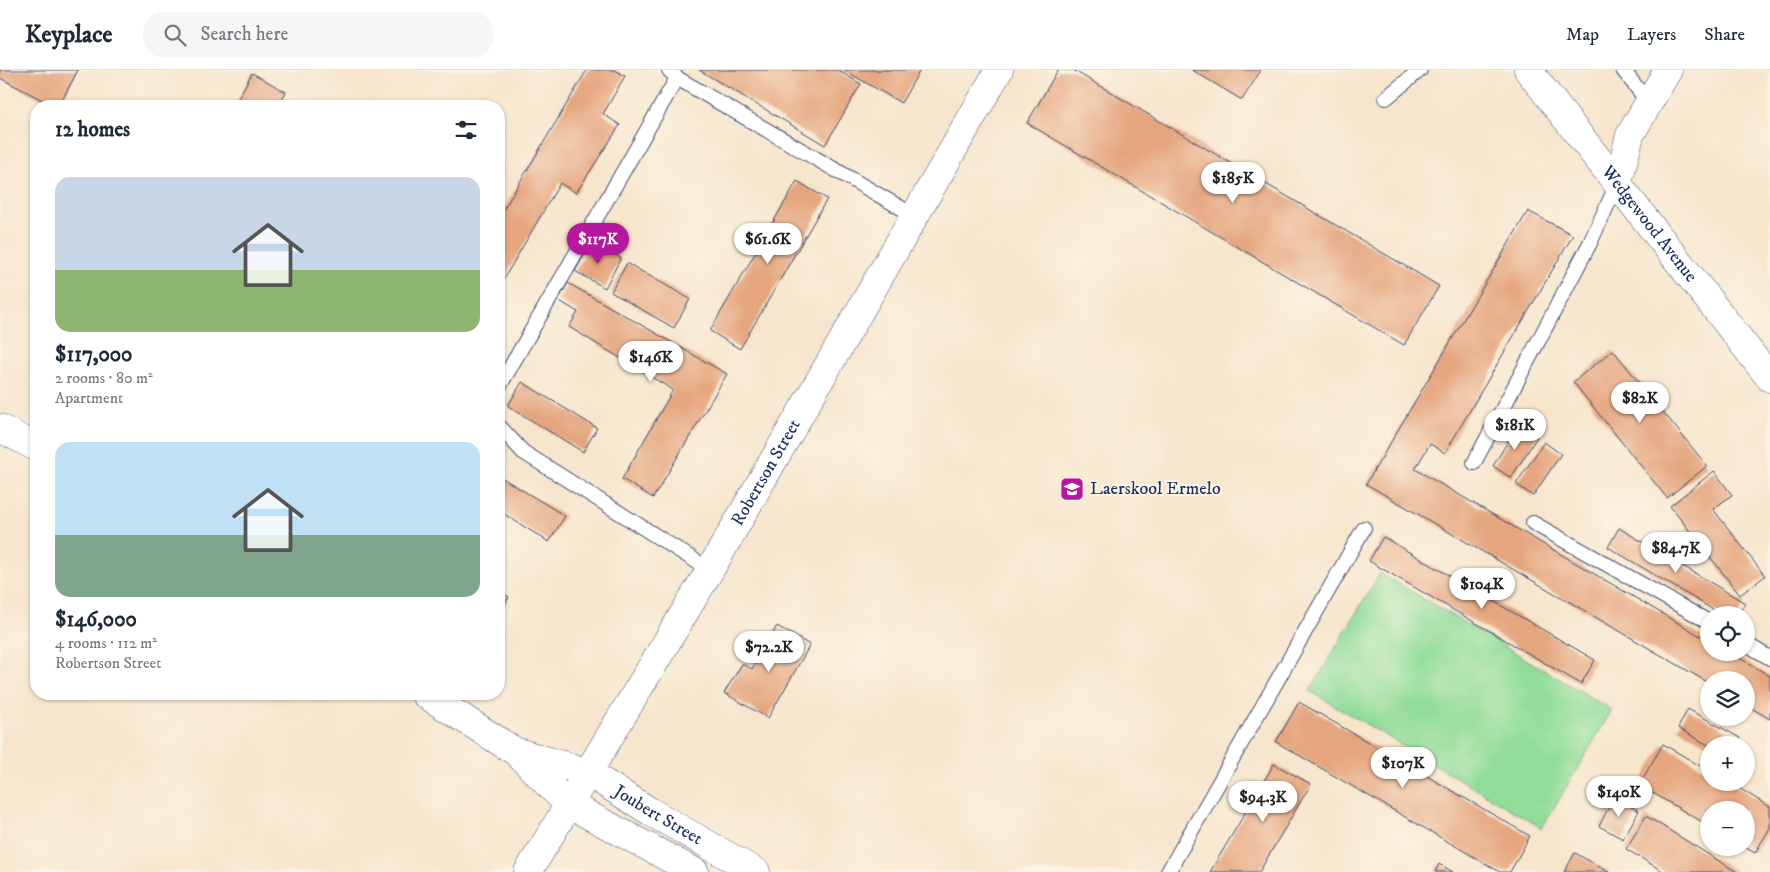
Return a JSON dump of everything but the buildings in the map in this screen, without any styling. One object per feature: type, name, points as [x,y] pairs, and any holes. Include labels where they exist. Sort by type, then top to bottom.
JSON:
[{"type":"street","name":"Robertson Street","points":[[528,872],[710,570],[999,70]]},
{"type":"street","name":"Wedgewood Avenue","points":[[1528,70],[1618,182],[1770,378]]},
{"type":"street","points":[[1618,182],[1630,134],[1668,70]]},
{"type":"street","points":[[0,428],[30,444]]},
{"type":"street","points":[[434,700],[516,752]]},
{"type":"street","name":"Joubert Street","points":[[516,752],[587,772],[651,812],[756,872]]},
{"type":"street","name":"Joubert Street","points":[[516,752],[568,804],[694,872]]},
{"type":"lane","points":[[1386,98],[1420,70]]},
{"type":"lane","points":[[1623,70],[1648,102]]},
{"type":"lane","points":[[505,376],[673,74],[915,216]]},
{"type":"lane","points":[[1474,463],[1590,243],[1618,182]]},
{"type":"lane","points":[[505,432],[523,452],[710,570]]},
{"type":"lane","points":[[1533,522],[1700,617]]},
{"type":"lane","points":[[1168,872],[1364,528]]},
{"type":"lane","points":[[1755,649],[1770,658]]},
{"type":"green space","points":[[1380,573],[1612,710],[1542,828],[1310,691]]},
{"type":"place","name":"Laerskool Ermelo","points":[[1072,489]]}]
